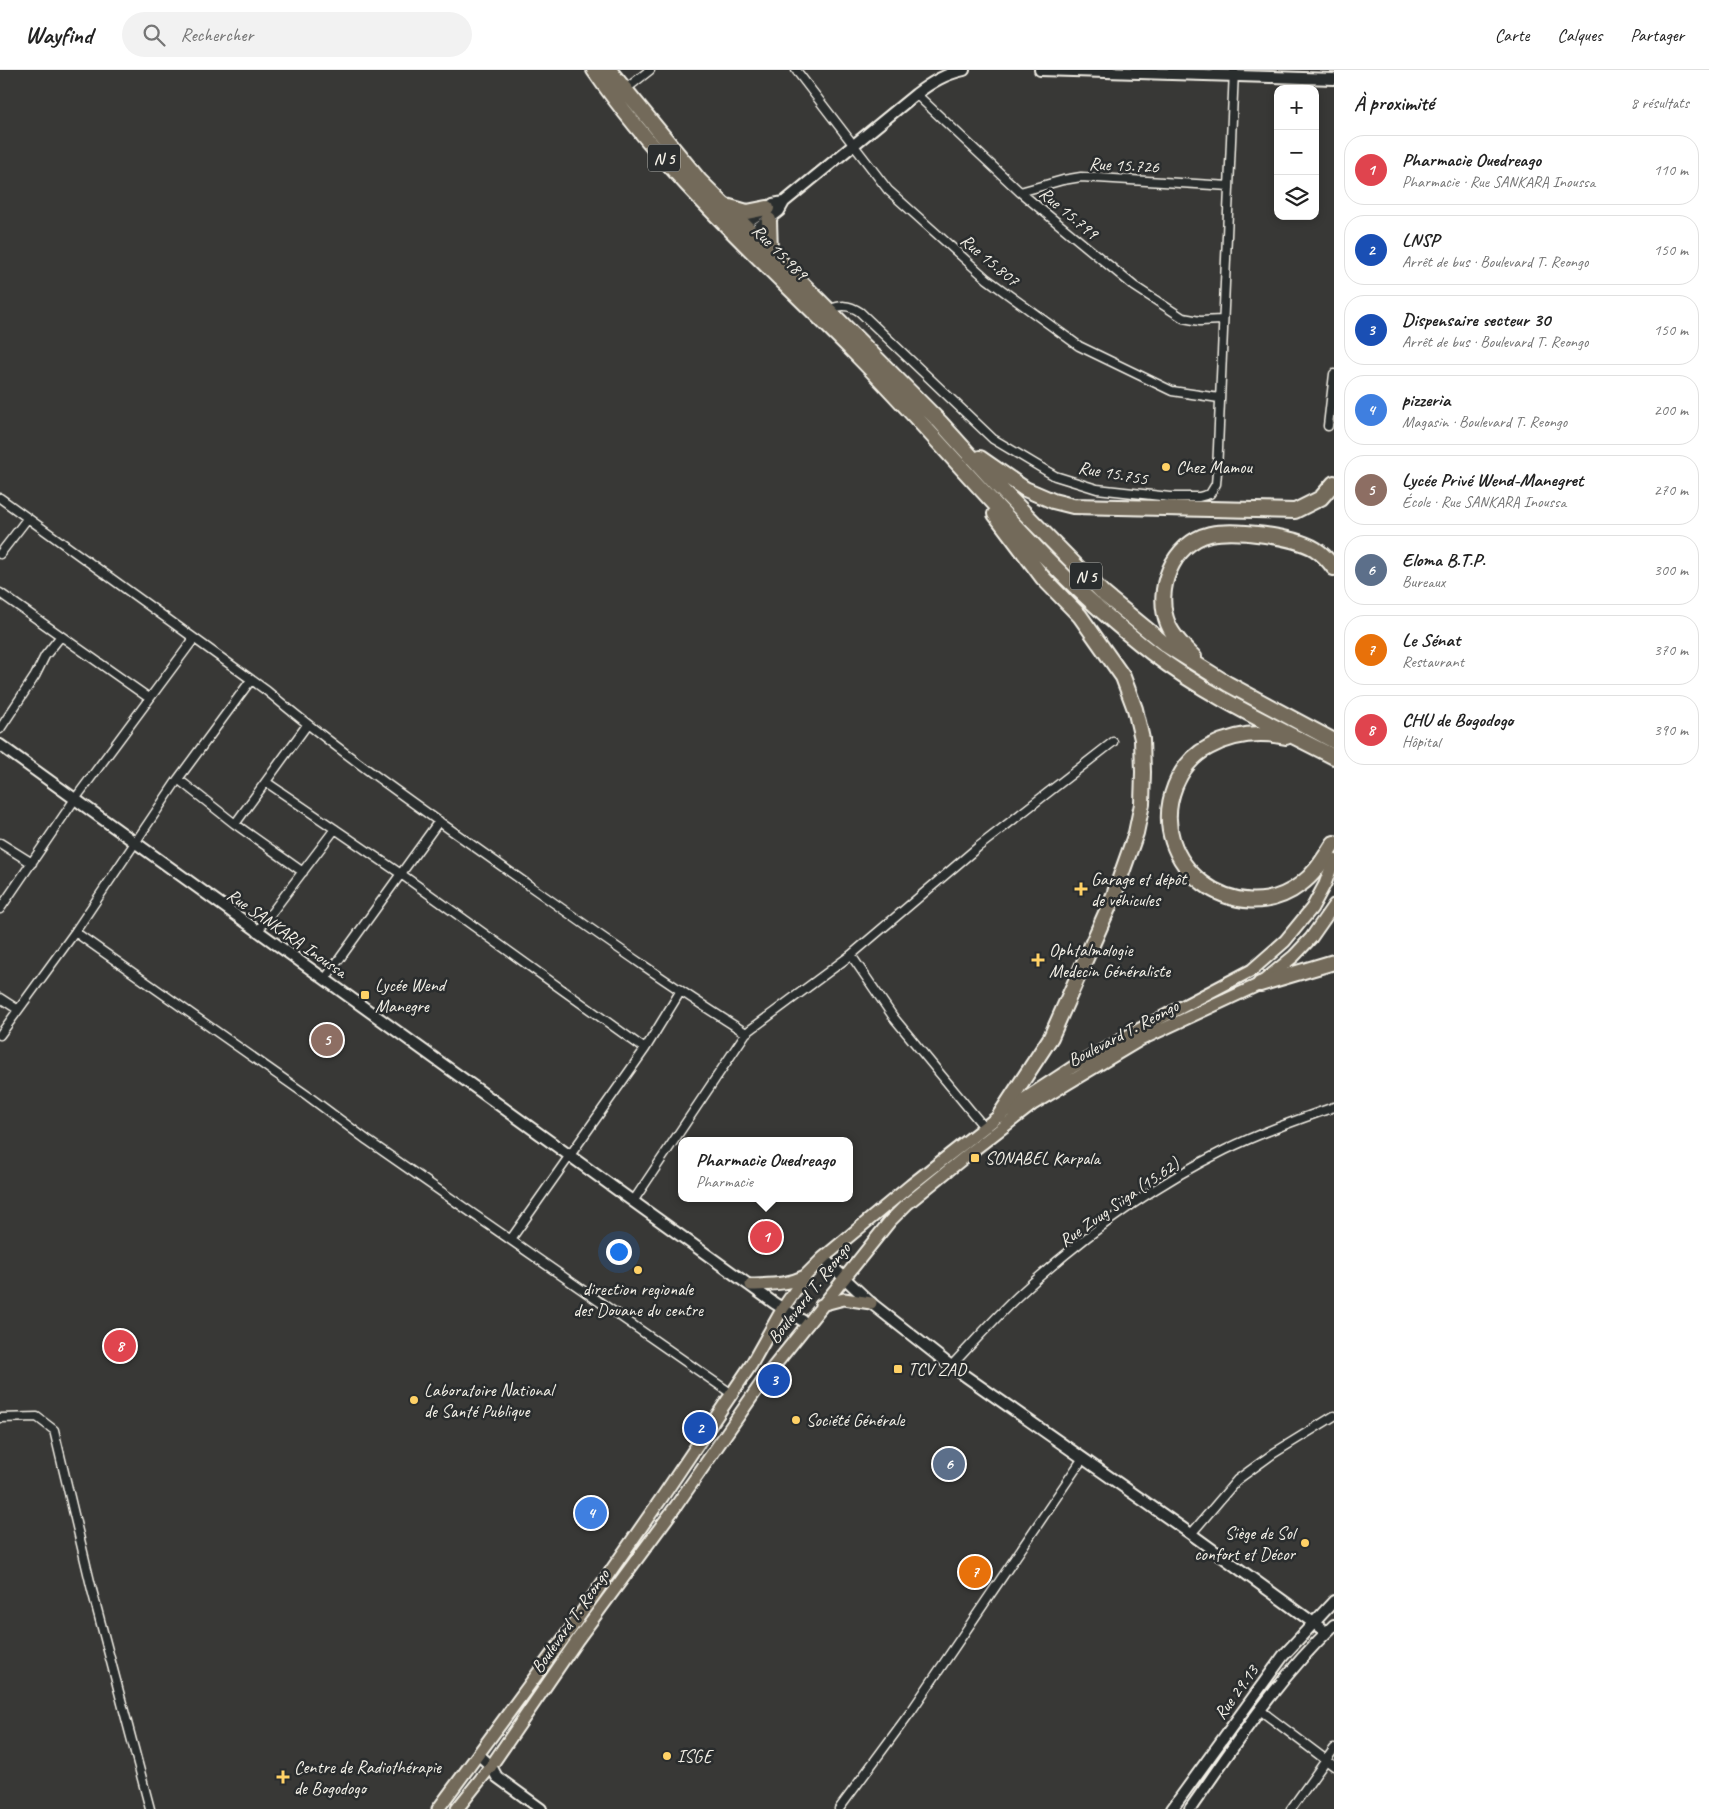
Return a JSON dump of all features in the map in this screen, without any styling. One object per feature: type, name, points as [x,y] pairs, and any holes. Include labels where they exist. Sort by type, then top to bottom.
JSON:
[{"type":"highway","name":"Rue 15.989","points":[[594,70],[619,94],[653,146],[742,233],[950,453]]},
{"type":"highway","name":"N 5","points":[[609,70],[619,94],[722,204],[742,233],[770,252],[963,447],[996,484],[1105,595],[1166,645],[1228,684],[1331,739]]},
{"type":"highway","points":[[722,204],[739,211],[768,214],[770,252]]},
{"type":"highway","points":[[963,447],[1025,489],[1053,501],[1088,508],[1295,511],[1321,498],[1334,483]]},
{"type":"highway","name":"N 5","points":[[950,453],[1067,578],[1147,648],[1230,704],[1330,755]]},
{"type":"highway","points":[[950,453],[1043,578],[1080,616],[1106,650],[1126,685],[1136,709],[1142,739],[1142,804],[1136,833],[1114,895],[1051,1037],[1000,1115]]},
{"type":"highway","points":[[1228,684],[1202,666],[1180,643],[1168,625],[1163,608],[1163,585],[1176,559],[1194,542],[1208,534],[1227,532],[1294,541],[1315,549],[1334,568]]},
{"type":"highway","points":[[1298,739],[1252,734],[1227,738],[1201,751],[1181,772],[1172,795],[1168,822],[1174,850],[1182,863],[1211,889],[1233,898],[1259,900],[1286,894],[1301,885],[1314,874],[1334,843]]},
{"type":"highway","points":[[1260,984],[1334,962]]},
{"type":"main road","name":"Boulevard T. Reongo","points":[[438,1809],[569,1631],[752,1365],[783,1308],[806,1275],[823,1258],[910,1184],[1000,1115],[1074,1067],[1140,1029],[1238,980],[1270,956],[1312,908],[1325,884],[1334,860]]},
{"type":"main road","name":"Boulevard T. Reongo","points":[[457,1809],[487,1770],[578,1639],[676,1506],[766,1375],[876,1237],[907,1204],[1034,1104],[1140,1040],[1260,984],[1294,956],[1311,938],[1334,905]]},
{"type":"main road","points":[[751,1285],[792,1283],[806,1275]]},
{"type":"main road","points":[[821,1305],[844,1300],[871,1303]]},
{"type":"street","points":[[619,94],[650,70]]},
{"type":"street","name":"Rue 15.807","points":[[796,70],[888,190],[986,279],[1088,350],[1172,390],[1219,398]]},
{"type":"street","points":[[742,233],[768,214],[779,211],[784,202],[936,79],[964,70]]},
{"type":"street","points":[[1040,70],[1234,73],[1334,79]]},
{"type":"street","name":"Rue 15.755","points":[[828,310],[840,306],[850,306],[860,312],[993,439],[1055,476],[1097,489],[1170,497],[1199,497],[1210,494],[1216,484],[1217,472],[1234,73]]},
{"type":"street","name":"Rue 15.799","points":[[916,94],[1020,192],[1134,286],[1183,318],[1200,321],[1222,320]]},
{"type":"street","name":"Rue 15.726","points":[[1020,192],[1081,177],[1229,186]]},
{"type":"street","points":[[1328,426],[1334,374]]},
{"type":"street","points":[[0,498],[193,640],[251,680],[307,725],[439,821],[680,992],[746,1033]]},
{"type":"street","points":[[0,554],[27,519]]},
{"type":"street","points":[[0,593],[149,698]]},
{"type":"street","points":[[0,728],[35,676],[44,656],[61,636]]},
{"type":"street","points":[[0,909],[75,799],[193,640]]},
{"type":"street","points":[[0,1035],[16,1009],[75,932],[133,843],[178,779],[251,680]]},
{"type":"street","points":[[235,824],[307,725]]},
{"type":"street","points":[[634,1200],[746,1033],[851,955],[985,841],[1113,742]]},
{"type":"street","name":"Rue SANKARA Inoussa","points":[[0,745],[257,932],[808,1324]]},
{"type":"street","points":[[178,779],[235,824],[303,872]]},
{"type":"street","points":[[266,782],[401,874],[645,1049]]},
{"type":"street","points":[[325,979],[439,821]]},
{"type":"street","points":[[257,932],[335,830]]},
{"type":"street","points":[[0,843],[32,863]]},
{"type":"street","points":[[75,932],[308,1096],[367,1140],[732,1394]]},
{"type":"street","points":[[851,955],[894,1018],[984,1127]]},
{"type":"street","points":[[511,1239],[572,1156],[645,1049],[680,992]]},
{"type":"street","points":[[0,998],[16,1009]]},
{"type":"street","name":"Rue Zuug Siiga (15.62)","points":[[952,1366],[1017,1297],[1095,1232],[1158,1188],[1224,1151],[1294,1121],[1334,1107]]},
{"type":"street","points":[[823,1258],[871,1303],[952,1366],[1191,1534],[1326,1632]]},
{"type":"street","points":[[1191,1534],[1236,1480],[1274,1453],[1334,1416]]},
{"type":"street","points":[[0,1418],[37,1417],[54,1430],[92,1590],[150,1809]]},
{"type":"street","points":[[839,1809],[912,1710],[1083,1458]]},
{"type":"street","name":"Rue 29.13","points":[[1172,1809],[1283,1656],[1334,1601]]},
{"type":"street","points":[[1190,1809],[1260,1710],[1292,1669],[1334,1625]]},
{"type":"street","points":[[1260,1710],[1334,1766]]},
{"type":"street","points":[[1291,1809],[1334,1750]]},
{"type":"street","points":[[478,1754],[487,1770]]},
{"type":"street","points":[[470,1764],[487,1770],[542,1809]]},
{"type":"place","name":"Chez Mamou","points":[[1166,467]]},
{"type":"place","name":"Garage et dépôt de véhicules","points":[[1081,889]]},
{"type":"place","name":"Ophtalmologie Medecin Généraliste","points":[[1038,960]]},
{"type":"place","name":"Lycée Wend Manegre","points":[[365,995]]},
{"type":"place","name":"Lycée Privé Wend-Manegret","points":[[327,1040]]},
{"type":"place","name":"SONABEL Karpala","points":[[975,1158]]},
{"type":"place","name":"Pharmacie Ouedreago","points":[[766,1237]]},
{"type":"place","name":"direction regionale des Douane du centre","points":[[638,1270]]},
{"type":"place","name":"CHU de Bogodogo","points":[[120,1346]]},
{"type":"place","name":"TCV ZAD","points":[[898,1369]]},
{"type":"place","name":"Dispensaire secteur 30","points":[[774,1380]]},
{"type":"place","name":"Laboratoire National de Santé Publique","points":[[414,1400]]},
{"type":"place","name":"Société Générale","points":[[796,1420]]},
{"type":"place","name":"LNSP","points":[[700,1428]]},
{"type":"place","name":"Eloma B.T.P.","points":[[949,1464]]},
{"type":"place","name":"pizzeria","points":[[591,1513]]},
{"type":"place","name":"Siège de Sol confort et Décor","points":[[1305,1543]]},
{"type":"place","name":"Le Sénat","points":[[975,1572]]},
{"type":"place","name":"ISGE","points":[[667,1756]]},
{"type":"place","name":"Centre de Radiothérapie de Bogodogo","points":[[283,1777]]}]
